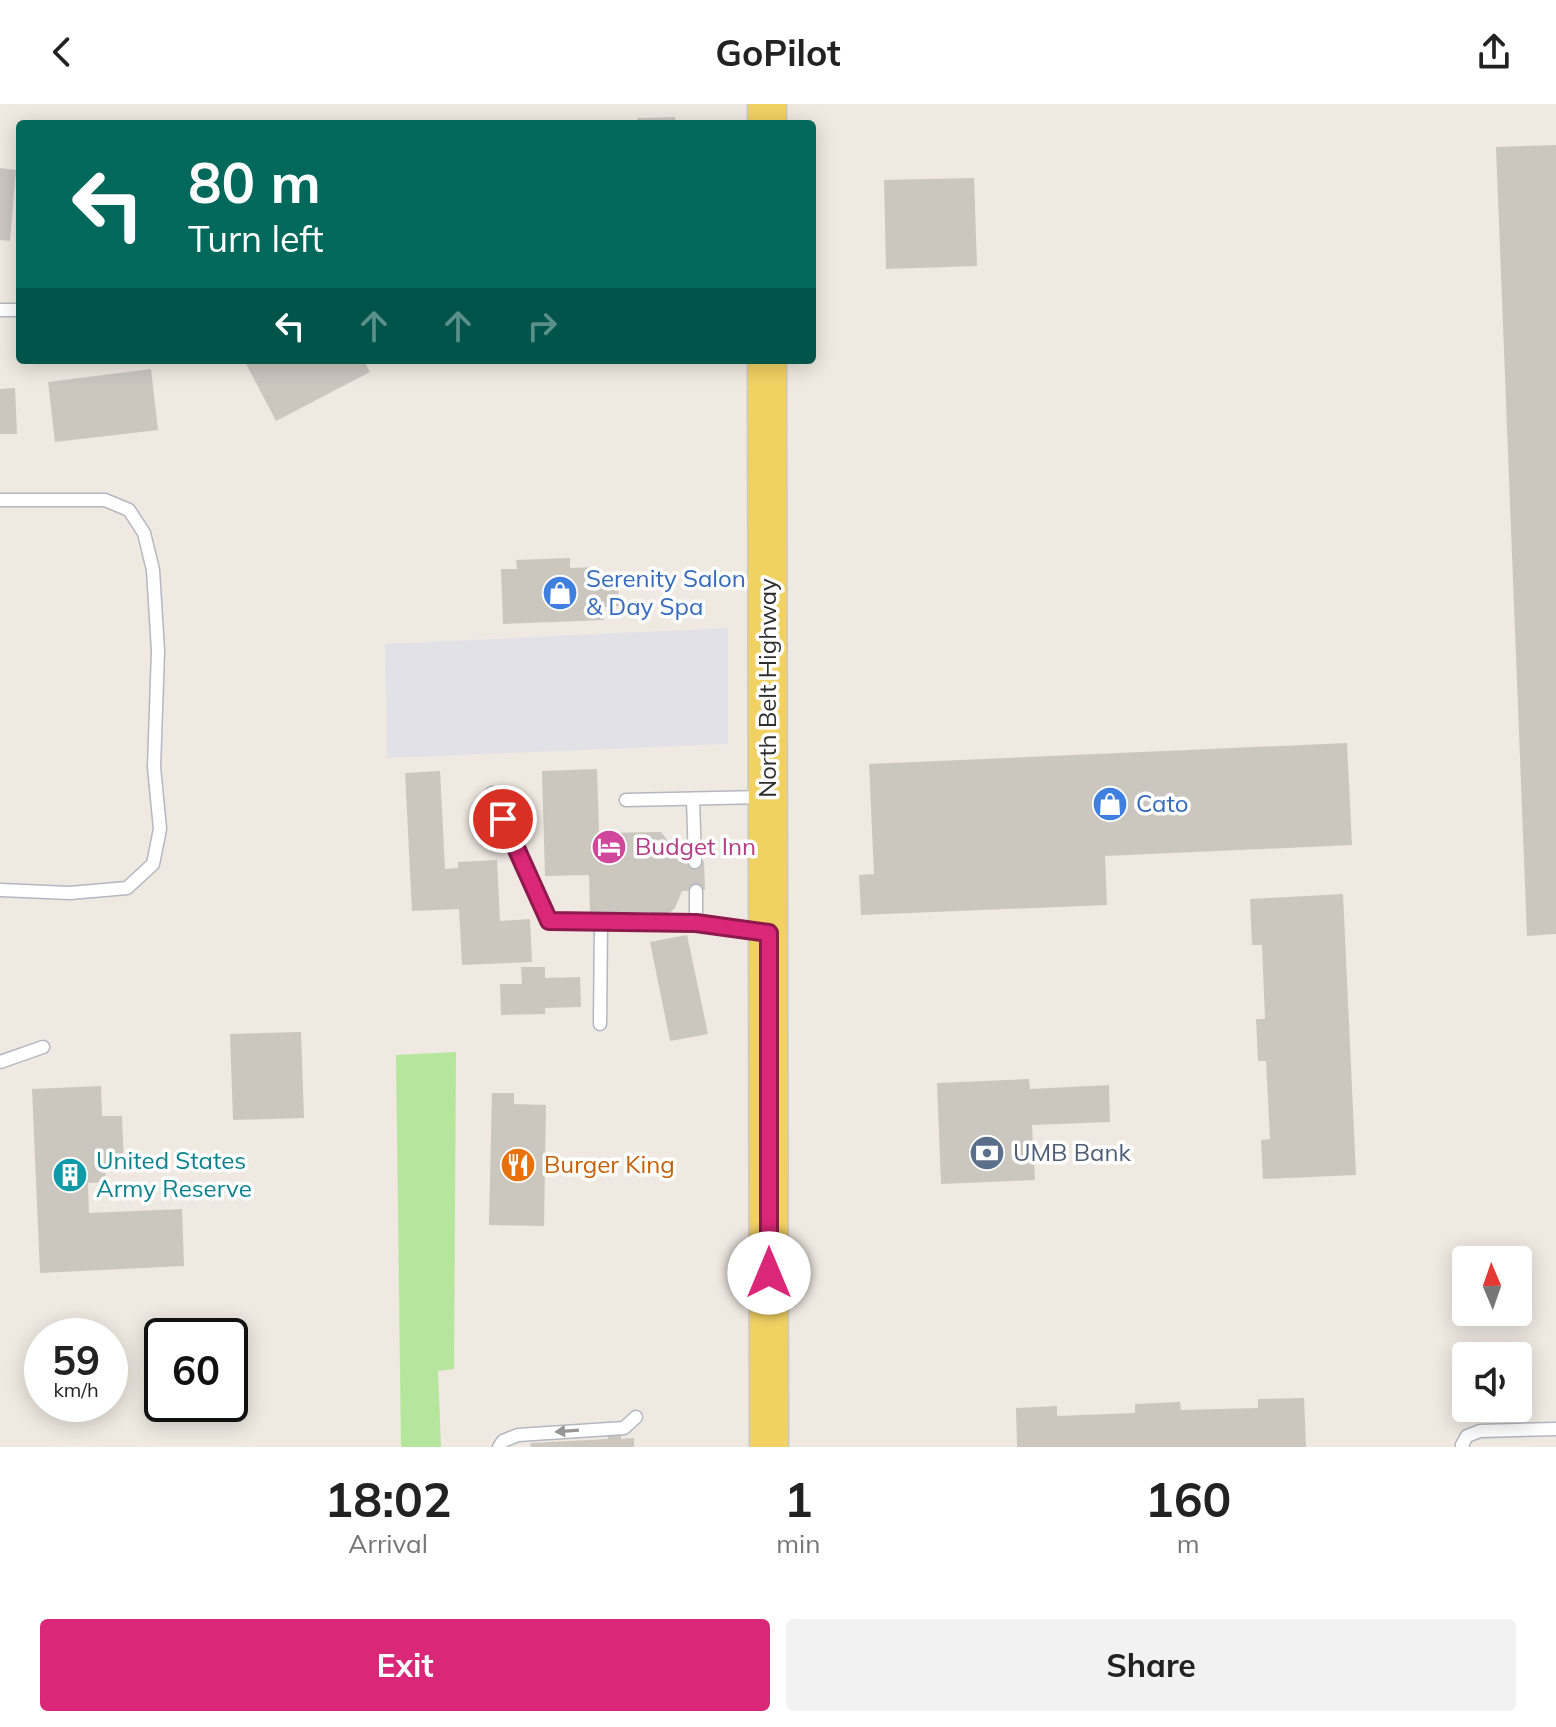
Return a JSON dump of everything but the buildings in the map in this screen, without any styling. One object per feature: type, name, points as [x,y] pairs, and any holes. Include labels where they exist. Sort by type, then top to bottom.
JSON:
[{"type":"main road","name":"North Belt Highway","points":[[767,364],[769,1447]]},
{"type":"lane","points":[[0,500],[105,500],[129,510],[144,533],[153,570],[158,651],[154,767],[160,829],[153,864],[127,888],[70,893],[0,890]]},
{"type":"lane","points":[[492,793],[549,921],[696,923],[769,933]]},
{"type":"lane","points":[[626,800],[768,797]]},
{"type":"lane","points":[[693,799],[695,862]]},
{"type":"lane","points":[[696,891],[696,923]]},
{"type":"lane","points":[[600,1024],[601,923]]},
{"type":"lane","points":[[0,1062],[43,1047]]},
{"type":"lane","points":[[499,1447],[503,1441],[518,1435],[624,1428],[636,1417]]},
{"type":"lane","points":[[1463,1447],[1467,1436],[1480,1431],[1556,1429]]},
{"type":"shaded area","points":[[728,628],[728,744],[387,758],[385,644]]},
{"type":"green space","points":[[456,1052],[454,1369],[438,1371],[441,1447],[401,1447],[396,1055]]},
{"type":"place","name":"Serenity Salon & Day Spa","points":[[560,593]]},
{"type":"place","name":"Cato","points":[[1110,804]]},
{"type":"place","name":"Budget Inn","points":[[609,847]]},
{"type":"place","name":"UMB Bank","points":[[987,1153]]},
{"type":"place","name":"Burger King","points":[[518,1165]]},
{"type":"place","name":"United States Army Reserve","points":[[70,1175]]},
{"type":"route","points":[[503,819],[549,921],[696,923],[769,933],[769,1273]]}]
